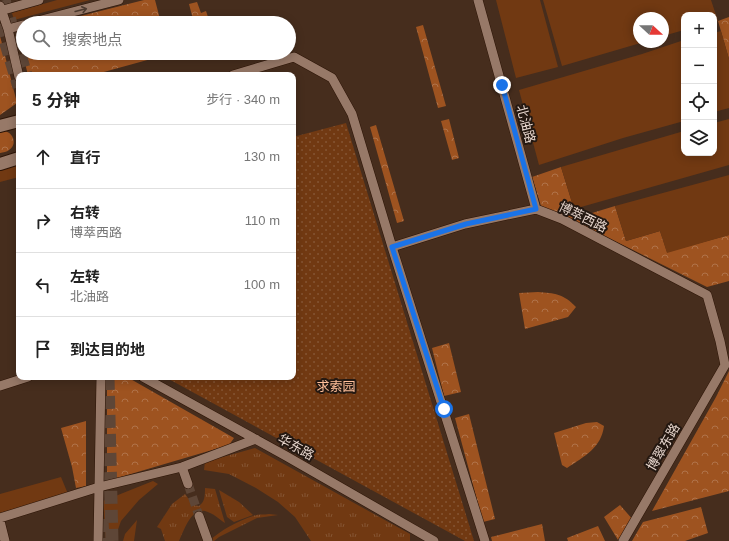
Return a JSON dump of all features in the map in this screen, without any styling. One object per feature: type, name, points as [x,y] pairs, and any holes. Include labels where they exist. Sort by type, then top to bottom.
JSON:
[{"type":"street","points":[[18,72],[8,28],[0,9],[39,0]]},
{"type":"street","points":[[57,16],[119,0]]},
{"type":"street","name":"北油路","points":[[478,0],[536,209]]},
{"type":"street","points":[[8,28],[16,26]]},
{"type":"street","points":[[296,59],[332,78],[352,114],[392,247],[485,541]]},
{"type":"street","points":[[244,72],[287,60]]},
{"type":"street","points":[[0,126],[16,122]]},
{"type":"street","points":[[0,164],[16,159]]},
{"type":"street","points":[[392,247],[466,224],[536,209]]},
{"type":"street","name":"博萃西路","points":[[536,209],[562,219],[707,295],[725,340]]},
{"type":"street","name":"博翠东路","points":[[623,541],[725,365],[725,340]]},
{"type":"street","points":[[0,386],[19,380]]},
{"type":"street","points":[[98,541],[101,380]]},
{"type":"street","name":"华东路","points":[[148,380],[256,439],[434,541]]},
{"type":"street","points":[[5,541],[0,520],[99,487],[182,467],[256,439]]},
{"type":"street","points":[[182,467],[188,484]]},
{"type":"street","points":[[199,516],[208,541]]},
{"type":"green space","points":[[57,0],[90,0],[29,16],[16,16],[16,19],[14,20],[12,13]]},
{"type":"green space","points":[[144,0],[155,0],[159,16],[81,16]]},
{"type":"green space","points":[[496,0],[540,0],[558,67],[516,78]]},
{"type":"green space","points":[[543,0],[711,0],[715,12],[681,12],[681,31],[669,34],[669,12],[633,12],[633,45],[562,66]]},
{"type":"green space","points":[[197,2],[201,13],[206,11],[208,16],[192,16],[189,4]]},
{"type":"green space","points":[[729,17],[729,59],[718,21]]},
{"type":"green space","points":[[423,25],[446,106],[438,108],[416,27]]},
{"type":"green space","points":[[721,31],[729,59],[729,108],[717,111],[717,48],[717,32]]},
{"type":"green space","points":[[0,36],[16,104],[0,115]]},
{"type":"green space","points":[[681,41],[681,122],[623,138],[539,165],[519,90],[660,48],[669,48],[669,45]]},
{"type":"green space","points":[[24,60],[147,60],[104,72],[27,72]]},
{"type":"green space","points":[[449,119],[459,158],[452,160],[441,121]]},
{"type":"green space","points":[[729,119],[729,165],[574,209],[561,167],[681,132],[681,156],[717,156],[717,122]]},
{"type":"green space","name":"求索园","points":[[346,123],[474,541],[465,541],[170,380],[296,380],[296,136]]},
{"type":"green space","points":[[376,125],[404,221],[397,223],[370,127]]},
{"type":"green space","points":[[4,131],[12,136],[14,142],[12,148],[8,151],[0,153],[0,132]]},
{"type":"green space","points":[[16,162],[16,178],[0,182],[0,167]]},
{"type":"green space","points":[[561,167],[574,209],[579,217],[615,206],[626,241],[660,231],[667,252],[729,235],[729,281],[707,287],[573,220],[541,206],[532,177]]},
{"type":"green space","points":[[729,175],[729,235],[667,253],[660,231],[626,241],[615,206]]},
{"type":"green space","points":[[538,292],[558,295],[567,299],[576,307],[568,317],[525,329],[519,293]]},
{"type":"green space","points":[[449,343],[461,392],[444,396],[432,348]]},
{"type":"green space","points":[[729,371],[729,491],[652,511],[716,397]]},
{"type":"green space","points":[[107,380],[132,380],[234,438],[229,445],[107,481]]},
{"type":"green space","points":[[469,414],[495,519],[483,522],[455,418]]},
{"type":"green space","points":[[86,421],[86,486],[76,488],[72,467],[61,428]]},
{"type":"green space","points":[[597,422],[604,426],[596,446],[567,468],[562,465],[554,433],[586,423]]},
{"type":"green space","points":[[255,448],[410,534],[410,541],[311,541],[295,517],[278,502],[256,488],[229,474],[204,470],[205,462]]},
{"type":"green space","points":[[61,477],[68,494],[0,513],[0,494]]},
{"type":"green space","points":[[153,481],[158,484],[139,500],[121,521],[114,541],[106,541],[103,501]]},
{"type":"green space","points":[[205,488],[215,489],[225,523],[211,513],[200,511],[195,513],[188,522],[179,541],[165,541],[161,529],[157,527],[172,504],[185,494],[193,505],[199,506],[204,500]]},
{"type":"green space","points":[[219,490],[239,502],[253,515],[234,522],[227,517]]},
{"type":"green space","points":[[620,505],[634,521],[618,540],[604,517]]},
{"type":"green space","points":[[701,507],[708,533],[685,541],[632,541],[643,522]]},
{"type":"green space","points":[[255,515],[278,515],[257,518],[214,541],[209,541],[241,520]]},
{"type":"green space","points":[[137,520],[134,541],[123,541],[125,534]]},
{"type":"green space","points":[[542,524],[545,541],[492,541],[491,537]]},
{"type":"green space","points":[[598,526],[605,541],[568,541],[567,538]]},
{"type":"tunnel","points":[[4,0],[16,41]]},
{"type":"tunnel","points":[[0,24],[16,77]]},
{"type":"tunnel","points":[[22,60],[25,72]]},
{"type":"tunnel","points":[[108,380],[112,541]]},
{"type":"tunnel","points":[[188,484],[199,516]]},
{"type":"tunnel","points":[[102,519],[103,541]]},
{"type":"route","points":[[444,409],[392,247],[466,224],[536,209],[502,85]]}]
